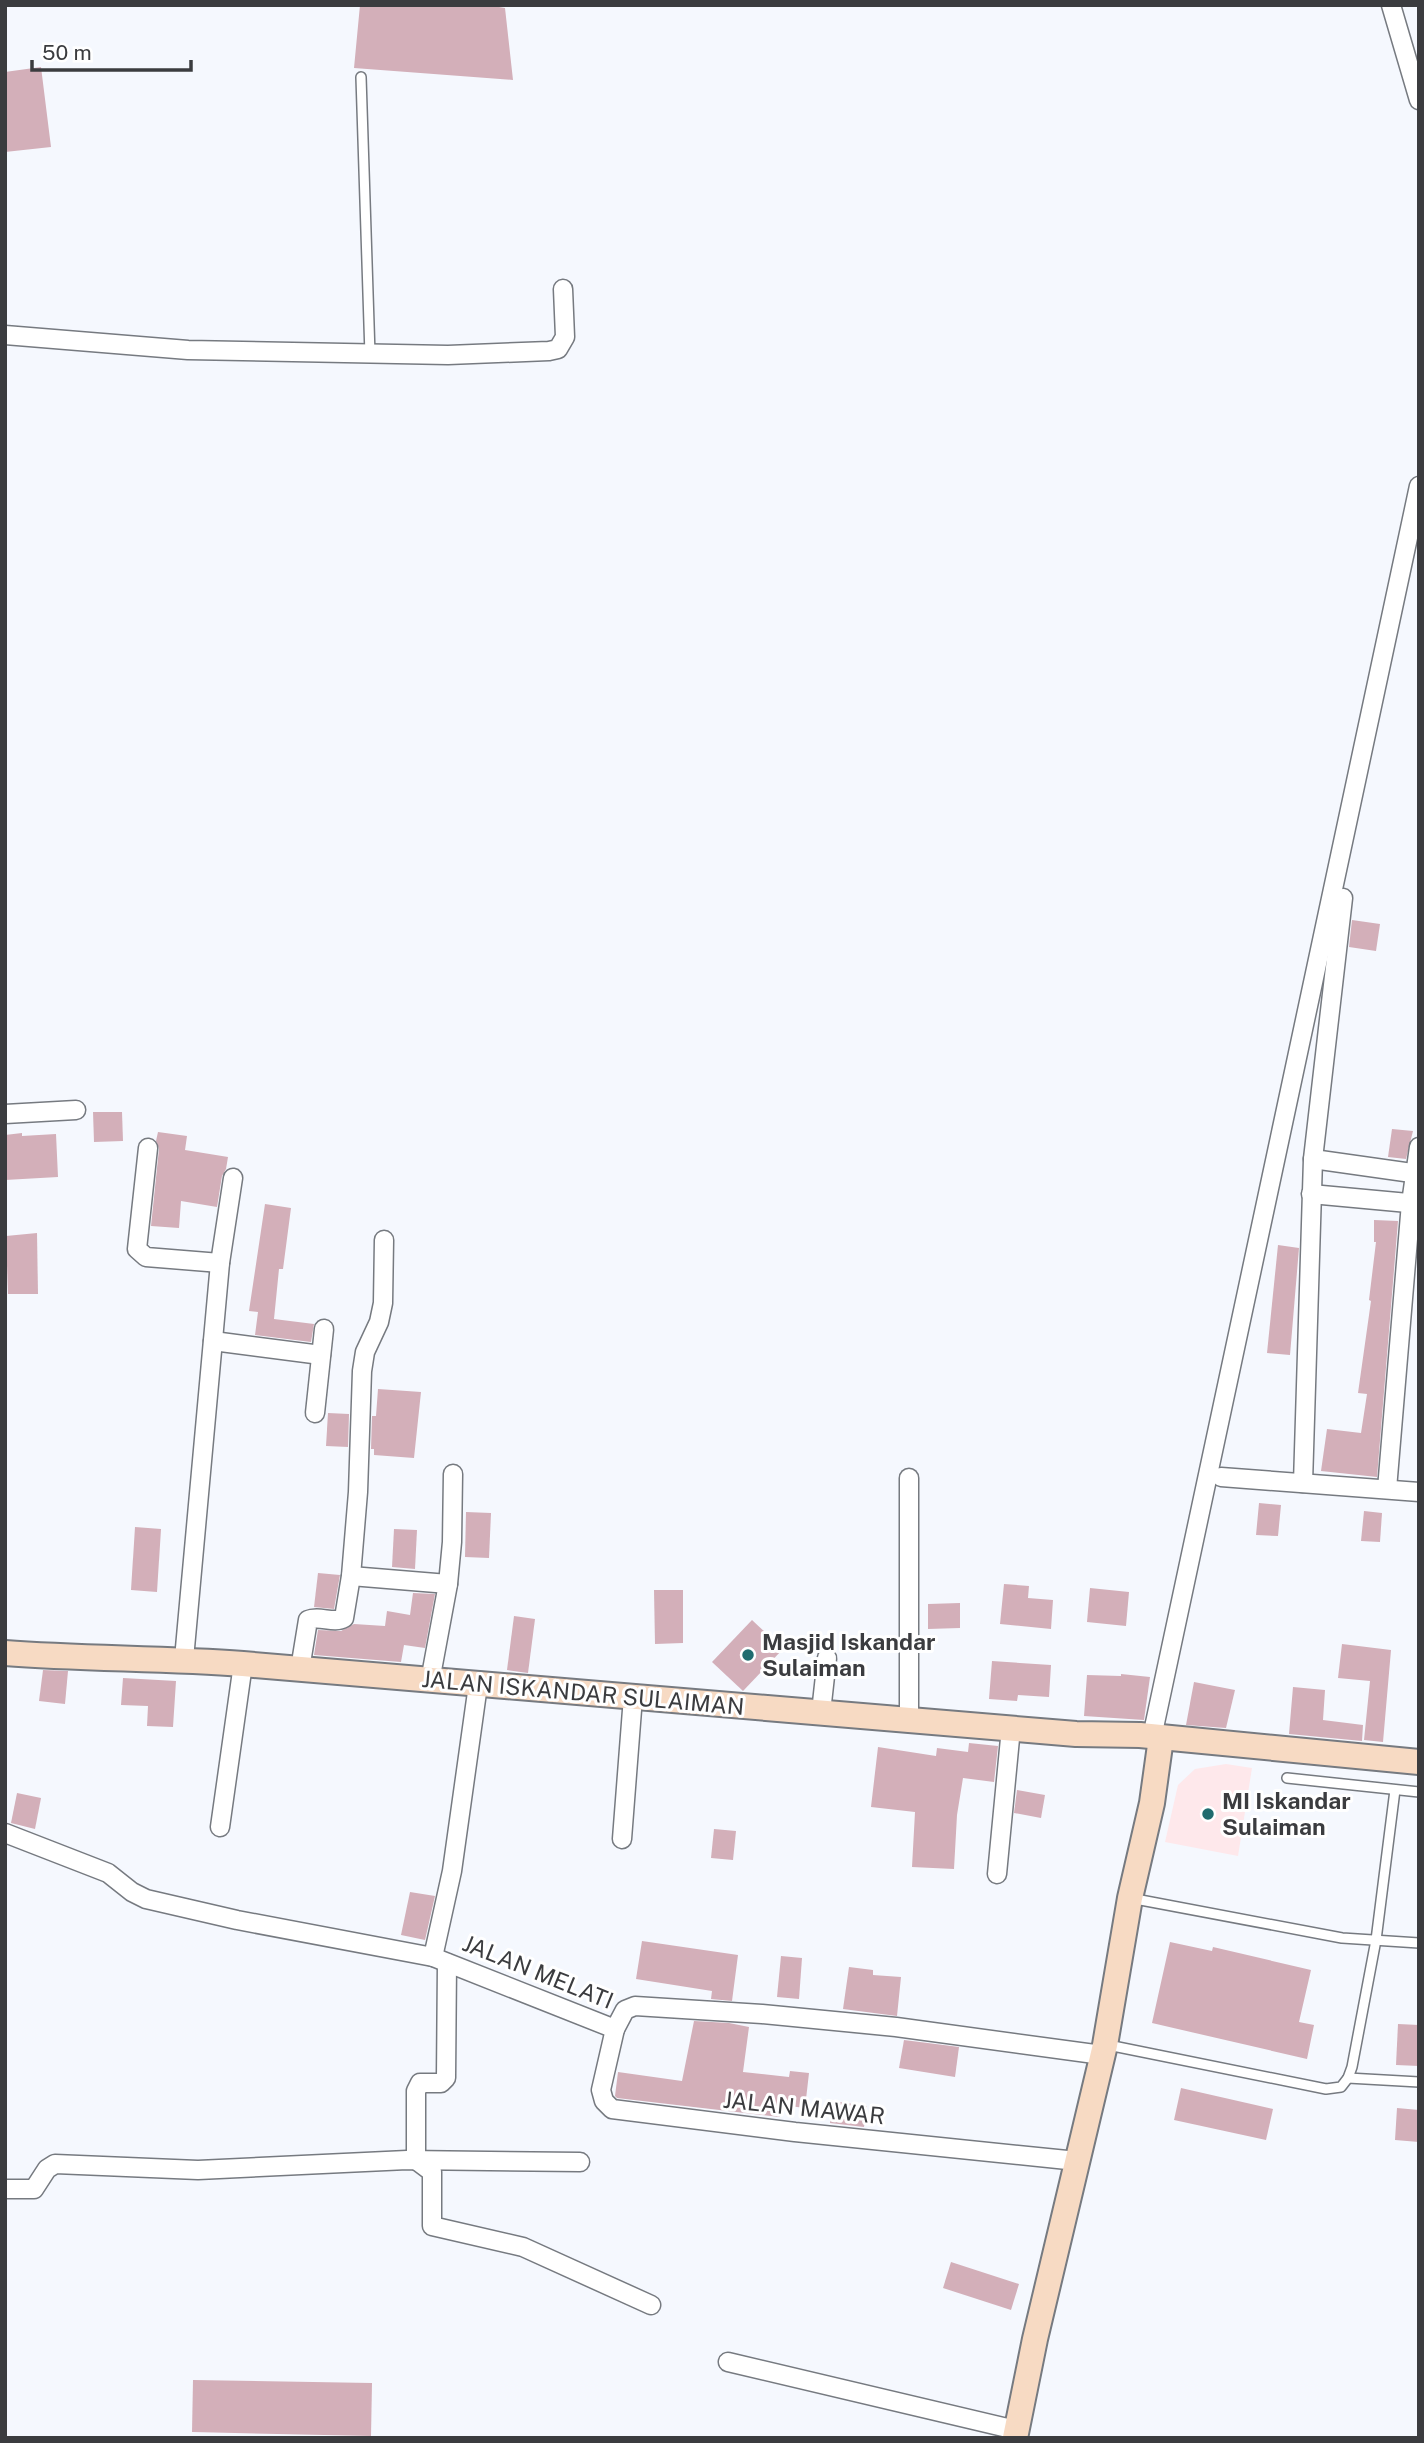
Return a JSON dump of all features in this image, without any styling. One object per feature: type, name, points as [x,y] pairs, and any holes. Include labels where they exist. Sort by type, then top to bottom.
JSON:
[{"type":"street","points":[[1391,5],[1416,80],[1419,100]]},
{"type":"street","points":[[5,335],[188,350],[370,355],[448,355],[558,349],[565,337],[563,289]]},
{"type":"street","points":[[728,2362],[1015,2434],[1103,2050],[1130,1898],[1152,1803],[1157,1738],[1285,1104],[1419,486]]},
{"type":"street","points":[[1303,1483],[1313,1159],[1343,898]]},
{"type":"street","points":[[5,1114],[76,1110]]},
{"type":"street","points":[[1387,1489],[1419,1147]]},
{"type":"street","points":[[148,1148],[137,1249],[146,1256],[220,1263]]},
{"type":"street","points":[[1313,1159],[1417,1174]]},
{"type":"street","points":[[184,1659],[220,1263],[233,1178]]},
{"type":"street","points":[[1311,1194],[1415,1203]]},
{"type":"street","points":[[300,1669],[307,1620],[312,1617],[343,1620],[351,1576],[358,1492],[362,1371],[365,1352],[379,1322],[383,1303],[384,1240]]},
{"type":"street","points":[[315,1413],[324,1329]]},
{"type":"street","points":[[213,1341],[321,1355]]},
{"type":"street","points":[[430,1681],[448,1584],[453,1474]]},
{"type":"street","points":[[1221,1477],[1419,1492]]},
{"type":"street","points":[[909,1478],[909,1719]]},
{"type":"street","points":[[351,1576],[448,1584]]},
{"type":"street","name":"JALAN ISKANDAR SULAIMAN","points":[[5,1653],[184,1659],[1076,1734],[1157,1738],[1419,1762]]},
{"type":"street","points":[[821,1712],[827,1658]]},
{"type":"street","points":[[220,1827],[243,1664]]},
{"type":"street","points":[[416,2160],[417,2087],[420,2083],[441,2083],[446,2078],[440,1960],[478,1685]]},
{"type":"street","points":[[622,1839],[632,1697]]},
{"type":"street","points":[[997,1874],[1011,1728]]},
{"type":"street","name":"JALAN MELATI","points":[[5,1833],[108,1872],[132,1892],[146,1899],[440,1960],[615,2029],[625,2010],[635,2006],[762,2014],[1103,2050]]},
{"type":"street","name":"JALAN MAWAR","points":[[615,2029],[601,2091],[604,2101],[612,2109],[795,2132],[1077,2161]]},
{"type":"street","points":[[416,2160],[432,2172],[432,2226],[523,2247],[651,2305]]},
{"type":"street","points":[[5,2189],[34,2189],[47,2169],[55,2164],[198,2170],[416,2160],[580,2162]]},
{"type":"lane","points":[[361,77],[370,355]]},
{"type":"lane","points":[[1287,1778],[1419,1792]]},
{"type":"lane","points":[[1103,2050],[1326,2089],[1340,2087],[1348,2078],[1376,1941],[1395,1790]]},
{"type":"lane","points":[[1130,1898],[1342,1938],[1419,1943]]},
{"type":"lane","points":[[1348,2078],[1419,2082]]},
{"type":"shaded area","name":"MI Iskandar Sulaiman","points":[[1226,1764],[1252,1768],[1238,1856],[1165,1842],[1178,1785],[1195,1769]]},
{"type":"building","points":[[360,5],[499,5],[505,8],[513,80],[354,68]]},
{"type":"building","points":[[41,67],[51,147],[5,152],[5,72]]},
{"type":"building","points":[[1352,920],[1380,924],[1376,951],[1349,947]]},
{"type":"building","points":[[93,1112],[122,1112],[123,1141],[94,1142]]},
{"type":"building","points":[[1392,1129],[1413,1131],[1406,1159],[1388,1157]]},
{"type":"building","points":[[158,1132],[187,1136],[185,1150],[228,1157],[217,1207],[181,1201],[179,1228],[151,1226],[159,1149],[156,1141]]},
{"type":"building","points":[[22,1133],[22,1136],[56,1134],[58,1177],[5,1180],[5,1135]]},
{"type":"building","points":[[265,1204],[291,1208],[283,1269],[279,1269],[274,1319],[314,1324],[311,1342],[255,1335],[258,1312],[249,1311]]},
{"type":"building","points":[[1374,1220],[1398,1221],[1377,1477],[1321,1471],[1327,1429],[1361,1433],[1367,1394],[1358,1393],[1371,1301],[1376,1242]]},
{"type":"building","points":[[37,1233],[38,1294],[8,1294],[6,1236]]},
{"type":"building","points":[[1278,1245],[1299,1248],[1290,1355],[1267,1353]]},
{"type":"building","points":[[378,1389],[421,1392],[414,1458],[374,1455],[374,1449],[371,1449],[372,1416],[376,1416]]},
{"type":"building","points":[[328,1413],[349,1414],[348,1447],[326,1446]]},
{"type":"building","points":[[1259,1503],[1281,1505],[1278,1536],[1256,1535]]},
{"type":"building","points":[[1364,1511],[1382,1513],[1380,1542],[1361,1541]]},
{"type":"building","points":[[466,1512],[491,1513],[489,1558],[465,1557]]},
{"type":"building","points":[[135,1527],[161,1529],[157,1592],[131,1590]]},
{"type":"building","points":[[394,1529],[417,1530],[415,1569],[392,1567]]},
{"type":"building","points":[[318,1573],[340,1575],[334,1609],[314,1607]]},
{"type":"building","points":[[1004,1584],[1029,1586],[1028,1598],[1053,1600],[1051,1629],[1000,1624]]},
{"type":"building","points":[[1090,1588],[1129,1592],[1126,1626],[1087,1622]]},
{"type":"building","points":[[654,1590],[683,1590],[683,1643],[655,1644]]},
{"type":"building","points":[[413,1593],[435,1594],[425,1648],[404,1645],[401,1662],[314,1655],[318,1630],[341,1631],[354,1624],[385,1626],[387,1611],[410,1615]]},
{"type":"building","points":[[960,1603],[960,1628],[928,1629],[928,1604]]},
{"type":"building","points":[[514,1616],[535,1619],[528,1673],[507,1670]]},
{"type":"building","name":"Masjid Iskandar Sulaiman","points":[[752,1620],[783,1649],[743,1691],[712,1662]]},
{"type":"building","points":[[1342,1644],[1391,1650],[1383,1742],[1364,1740],[1370,1681],[1338,1678]]},
{"type":"building","points":[[992,1661],[1051,1665],[1049,1697],[1018,1695],[1017,1701],[989,1699]]},
{"type":"building","points":[[43,1670],[68,1671],[65,1704],[39,1701]]},
{"type":"building","points":[[1087,1675],[1150,1677],[1144,1720],[1084,1716]]},
{"type":"building","points":[[123,1678],[176,1681],[173,1727],[147,1726],[148,1706],[121,1705]]},
{"type":"building","points":[[1194,1682],[1235,1690],[1226,1728],[1186,1725]]},
{"type":"building","points":[[1293,1687],[1325,1690],[1323,1720],[1363,1725],[1362,1741],[1289,1734]]},
{"type":"building","points":[[969,1743],[998,1746],[994,1782],[963,1778],[957,1815],[954,1869],[912,1867],[915,1812],[871,1807],[878,1747],[936,1756],[937,1748],[968,1752]]},
{"type":"building","points":[[1017,1790],[1045,1795],[1041,1818],[1014,1813]]},
{"type":"building","points":[[17,1793],[41,1798],[35,1829],[11,1823]]},
{"type":"building","points":[[714,1829],[736,1831],[733,1860],[711,1858]]},
{"type":"building","points":[[410,1892],[435,1896],[425,1940],[401,1935]]},
{"type":"building","points":[[642,1941],[738,1955],[732,2001],[711,1999],[712,1991],[636,1979]]},
{"type":"building","points":[[1170,1942],[1212,1951],[1213,1947],[1311,1970],[1299,2022],[1314,2025],[1307,2059],[1152,2023]]},
{"type":"building","points":[[781,1956],[802,1958],[799,1999],[777,1997]]},
{"type":"building","points":[[849,1967],[873,1970],[873,1975],[901,1977],[897,2016],[843,2009]]},
{"type":"building","points":[[694,2021],[749,2027],[743,2072],[789,2077],[790,2071],[809,2073],[805,2108],[781,2105],[780,2117],[615,2096],[618,2072],[682,2081]]},
{"type":"building","points":[[1398,2024],[1419,2025],[1419,2066],[1396,2065]]},
{"type":"building","points":[[904,2040],[959,2047],[955,2077],[899,2068]]},
{"type":"building","points":[[1181,2088],[1273,2109],[1266,2140],[1174,2120]]},
{"type":"building","points":[[833,2101],[867,2106],[864,2127],[830,2123]]},
{"type":"building","points":[[1397,2108],[1419,2110],[1419,2142],[1395,2140]]},
{"type":"building","points":[[951,2262],[1019,2284],[1011,2310],[943,2288]]},
{"type":"building","points":[[193,2380],[372,2383],[371,2436],[192,2432]]},
{"type":"place","name":"Masjid Iskandar Sulaiman","points":[[748,1655]]},
{"type":"place","name":"MI Iskandar Sulaiman","points":[[1208,1814]]}]
